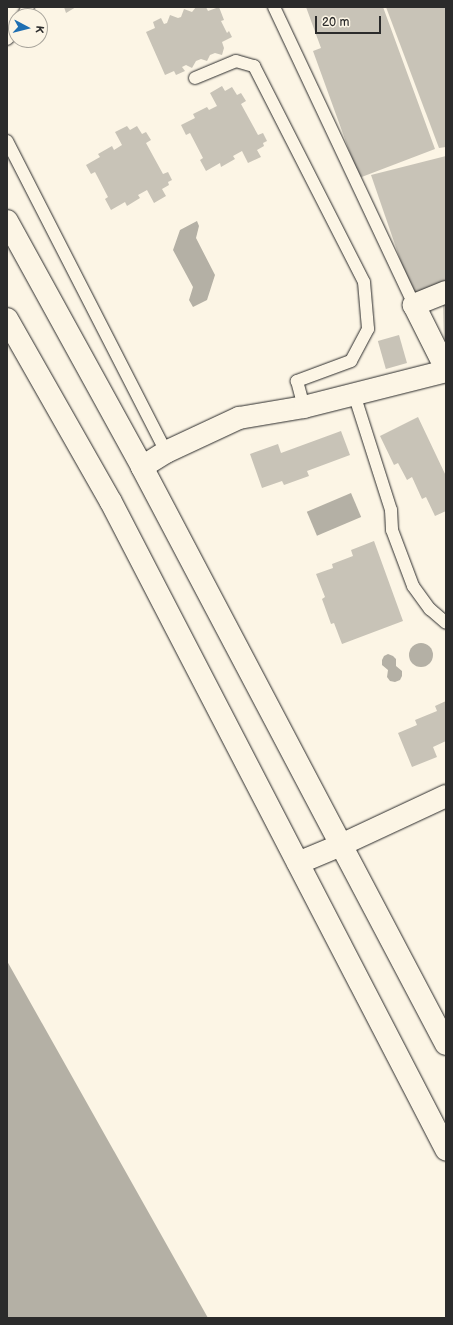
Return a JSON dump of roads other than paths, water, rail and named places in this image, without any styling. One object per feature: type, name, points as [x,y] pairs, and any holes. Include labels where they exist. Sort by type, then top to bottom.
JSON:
[{"type":"main road","points":[[7,222],[142,467],[446,1044]]},
{"type":"main road","points":[[142,467],[166,452],[206,440],[239,418],[304,407],[446,370],[414,305],[446,292]]},
{"type":"main road","points":[[7,319],[111,502],[446,1149]]},
{"type":"main road","points":[[298,863],[341,845],[446,796]]},
{"type":"lane","points":[[274,7],[414,305]]},
{"type":"lane","points":[[194,78],[236,61],[254,66],[364,282],[368,329],[351,361],[297,381],[304,407]]},
{"type":"lane","points":[[7,141],[166,452]]},
{"type":"lane","points":[[354,394],[391,510],[392,530],[413,586],[430,609],[446,623]]}]
